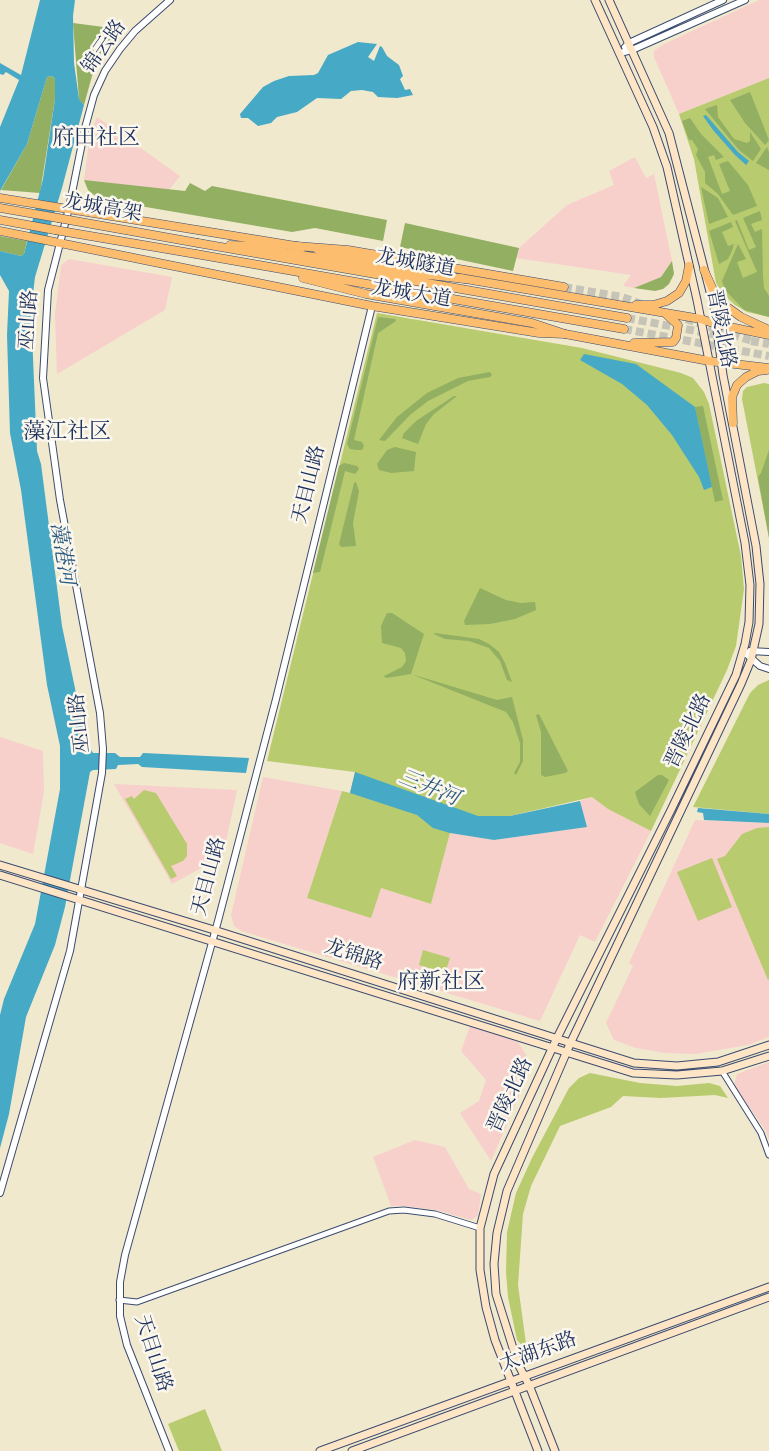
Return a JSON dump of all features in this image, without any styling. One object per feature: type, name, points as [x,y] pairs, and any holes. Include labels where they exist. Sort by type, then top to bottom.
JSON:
[{"type":"main road","name":"晋陵北路","points":[[538,1451],[495,1340],[482,1290],[480,1228],[494,1174],[556,1040],[736,676],[749,622],[750,584],[745,543],[689,266],[662,151],[595,0]]},
{"type":"main road","name":"晋陵北路","points":[[555,1451],[524,1376],[496,1294],[494,1264],[497,1232],[506,1191],[570,1044],[751,660],[759,624],[760,584],[756,546],[716,324],[704,270],[669,133],[609,0]]},
{"type":"main road","name":"龙城大道","points":[[0,198],[65,207],[296,246],[465,279],[700,318],[716,324],[769,336]]},
{"type":"main road","name":"龙城高架","points":[[0,208],[198,243]]},
{"type":"main road","name":"龙城高架","points":[[0,220],[196,254]]},
{"type":"main road","name":"龙城大道","points":[[0,231],[372,306],[539,333],[565,334],[709,361],[769,369]]},
{"type":"main road","points":[[198,243],[251,246],[393,271],[465,279]]},
{"type":"main road","name":"龙城隧道","points":[[198,243],[627,318]]},
{"type":"main road","points":[[296,246],[348,250],[564,288]]},
{"type":"main road","points":[[196,254],[366,294],[532,323],[565,334]]},
{"type":"main road","name":"龙城隧道","points":[[196,254],[624,329]]},
{"type":"main road","points":[[617,305],[653,305],[668,301],[679,293],[686,281],[689,266]]},
{"type":"main road","points":[[704,270],[714,292],[727,307],[741,317],[769,330]]},
{"type":"main road","points":[[615,343],[673,342],[676,338],[678,325],[669,315],[662,313]]},
{"type":"main road","points":[[733,422],[732,397],[737,385],[746,377],[758,371],[769,369]]},
{"type":"main road","name":"龙锦路","points":[[0,865],[214,930],[556,1040],[634,1063],[677,1066],[718,1062],[769,1045]]},
{"type":"main road","name":"龙锦路","points":[[0,875],[211,940],[566,1054],[633,1073],[678,1075],[722,1071],[769,1056]]},
{"type":"main road","name":"太湖东路","points":[[320,1451],[769,1287]]},
{"type":"main road","name":"太湖东路","points":[[352,1451],[769,1297]]},
{"type":"street","name":"锦云路","points":[[60,243],[65,207],[94,95],[105,71],[135,31],[170,0]]},
{"type":"street","points":[[620,53],[629,43],[723,0]]},
{"type":"street","points":[[620,53],[632,50],[745,0]]},
{"type":"street","name":"巫山路","points":[[0,1193],[70,951],[102,773],[103,749],[100,712],[60,500],[43,378],[48,290],[60,243]]},
{"type":"street","name":"天目山路","points":[[169,1451],[127,1345],[120,1316],[120,1282],[124,1255],[276,699],[372,306]]},
{"type":"street","points":[[743,651],[769,652]]},
{"type":"street","points":[[743,651],[751,660],[769,669]]},
{"type":"street","points":[[722,1071],[761,1133],[769,1155]]},
{"type":"street","points":[[119,1300],[137,1302],[390,1211],[404,1210],[435,1214],[480,1228]]},
{"type":"shaded area","points":[[759,0],[769,0],[769,78],[679,114],[654,57],[654,51],[662,45]]},
{"type":"shaded area","points":[[97,117],[180,176],[169,190],[84,180],[90,135]]},
{"type":"shaded area","points":[[635,157],[646,178],[654,174],[672,261],[661,277],[634,288],[623,286],[631,275],[516,258],[519,248],[567,205],[614,185],[609,171]]},
{"type":"shaded area","points":[[69,259],[172,277],[165,310],[57,374],[55,314],[61,265]]},
{"type":"shaded area","points":[[0,737],[43,751],[44,792],[33,854],[0,843]]},
{"type":"shaded area","points":[[263,777],[342,791],[307,898],[370,917],[381,888],[431,904],[450,833],[494,840],[586,827],[580,801],[592,797],[608,809],[651,831],[595,942],[580,935],[540,1021],[241,931],[234,926],[231,915]]},
{"type":"shaded area","points":[[114,784],[237,790],[223,856],[172,884]]},
{"type":"shaded area","points":[[695,820],[769,823],[769,1037],[748,1045],[695,1054],[664,1053],[636,1048],[614,1040],[606,1023],[633,966],[629,963]]},
{"type":"shaded area","points":[[470,1026],[518,1042],[528,1058],[527,1078],[491,1161],[460,1113],[479,1101],[486,1080],[461,1051]]},
{"type":"shaded area","points":[[769,1062],[769,1140],[766,1131],[734,1085],[737,1074]]},
{"type":"shaded area","points":[[415,1140],[445,1147],[469,1189],[481,1194],[478,1216],[471,1220],[436,1210],[391,1206],[373,1157]]},
{"type":"green space","points":[[73,23],[119,29],[97,58],[84,105],[79,99]]},
{"type":"green space","points":[[52,76],[55,79],[55,99],[40,193],[1,190],[27,144],[47,77]]},
{"type":"green space","points":[[769,78],[769,317],[747,312],[735,305],[723,294],[716,283],[694,159],[679,114]]},
{"type":"green space","points":[[750,92],[769,140],[765,145],[745,123],[730,100]]},
{"type":"green space","points":[[717,105],[718,117],[734,139],[747,143],[750,141],[750,132],[761,149],[753,161],[739,150],[705,109]]},
{"type":"green space","points":[[690,118],[701,134],[724,157],[716,160],[714,155],[708,157],[722,194],[730,191],[719,164],[728,161],[748,185],[757,206],[733,215],[718,194],[705,183],[705,172],[696,155],[698,149],[692,140],[689,140],[682,121]]},
{"type":"green space","points":[[767,147],[769,152],[769,170],[756,163]]},
{"type":"green space","points":[[84,180],[185,191],[190,183],[205,191],[212,186],[387,220],[383,241],[315,228],[292,232],[99,199],[88,190]]},
{"type":"green space","points":[[701,187],[718,198],[728,217],[709,224]]},
{"type":"green space","points":[[760,211],[762,220],[751,224],[755,232],[762,229],[763,277],[764,288],[769,296],[769,317],[744,310],[725,290],[722,281],[738,244],[746,259],[737,262],[743,278],[757,272],[735,221],[737,220],[749,250],[756,247],[743,218]]},
{"type":"green space","points":[[731,222],[733,227],[722,232],[728,246],[734,244],[732,251],[728,259],[719,264],[709,231]]},
{"type":"green space","points":[[405,223],[519,248],[513,271],[400,247]]},
{"type":"green space","points":[[0,236],[27,241],[24,254],[21,256],[0,251]]},
{"type":"green space","points":[[672,261],[674,274],[669,284],[663,289],[655,291],[634,288],[661,277]]},
{"type":"green space","points":[[377,313],[582,348],[681,373],[693,378],[704,392],[709,404],[741,556],[744,589],[736,646],[727,670],[651,831],[608,809],[592,797],[510,816],[478,816],[450,833],[431,904],[381,888],[371,918],[307,898],[342,791],[350,793],[355,772],[267,761]]},
{"type":"green space","points":[[378,317],[395,319],[396,321],[378,333],[354,440],[362,442],[364,446],[362,450],[350,449],[347,444]]},
{"type":"green space","points":[[490,372],[492,375],[490,377],[468,381],[428,401],[410,415],[385,441],[379,440],[397,417],[427,393],[458,378]]},
{"type":"green space","points":[[764,383],[769,384],[769,538],[742,399],[743,391],[747,387]]},
{"type":"green space","points":[[454,396],[457,396],[434,414],[426,424],[418,444],[402,438],[404,433],[416,421]]},
{"type":"green space","points":[[703,406],[723,500],[715,502],[695,407]]},
{"type":"green space","points":[[395,447],[416,452],[414,471],[391,473],[379,470],[377,464],[387,450]]},
{"type":"green space","points":[[769,450],[769,538],[758,477]]},
{"type":"green space","points":[[344,463],[357,466],[359,469],[355,474],[345,471],[320,572],[313,573],[339,466]]},
{"type":"green space","points":[[356,482],[359,491],[353,523],[356,546],[341,547],[339,544],[354,483]]},
{"type":"green space","points":[[480,588],[506,600],[521,603],[535,602],[536,610],[515,619],[490,624],[465,625],[464,621]]},
{"type":"green space","points":[[387,613],[392,613],[424,634],[411,674],[386,678],[384,676],[402,667],[406,661],[405,653],[401,648],[382,643],[381,626]]},
{"type":"green space","points":[[435,633],[479,639],[489,644],[499,652],[512,682],[507,680],[500,661],[489,648],[469,641],[445,639]]},
{"type":"green space","points":[[411,674],[497,700],[512,697],[523,740],[523,761],[516,775],[514,773],[520,762],[520,743],[513,722],[506,712]]},
{"type":"green space","points":[[769,680],[769,814],[693,807],[750,693],[758,685]]},
{"type":"green space","points":[[539,714],[568,771],[565,773],[545,777],[541,775],[541,732],[536,715]]},
{"type":"green space","points":[[658,775],[662,775],[669,780],[650,816],[639,804],[635,792]]},
{"type":"green space","points":[[144,790],[156,793],[187,844],[187,856],[183,861],[171,866],[177,876],[171,879],[125,799],[132,796],[134,799]]},
{"type":"green space","points":[[769,827],[768,980],[717,859],[725,856],[742,834],[757,828]]},
{"type":"green space","points":[[712,858],[732,907],[698,921],[677,872]]},
{"type":"green space","points":[[423,950],[450,958],[445,973],[419,965]]},
{"type":"green space","points":[[590,1073],[640,1083],[677,1086],[709,1083],[720,1086],[728,1098],[715,1095],[661,1098],[623,1096],[611,1107],[560,1126],[531,1186],[523,1214],[518,1285],[527,1351],[517,1340],[508,1297],[506,1272],[507,1232],[516,1193],[532,1158],[569,1088],[579,1078]]},
{"type":"green space","points":[[205,1409],[222,1451],[179,1451],[168,1424]]},
{"type":"water","points":[[40,0],[75,0],[73,16],[74,63],[79,99],[84,105],[62,188],[35,277],[31,311],[37,451],[41,464],[62,626],[86,741],[93,753],[115,753],[120,757],[140,757],[143,753],[249,758],[246,773],[142,767],[138,764],[118,765],[116,769],[93,770],[90,772],[65,907],[55,945],[26,1017],[9,1114],[0,1148],[0,1015],[4,999],[35,924],[60,789],[60,746],[47,685],[21,490],[10,433],[7,335],[9,291],[0,275],[0,251],[21,256],[24,254],[43,179],[55,99],[55,79],[52,76],[47,77],[27,144],[0,191],[0,127],[19,80],[6,72],[3,75],[0,74],[0,63],[21,75]]},
{"type":"water","points":[[358,42],[377,44],[368,57],[374,61],[380,46],[382,47],[387,56],[399,65],[403,76],[400,79],[405,90],[410,89],[413,95],[397,98],[378,97],[373,92],[351,91],[341,99],[317,98],[297,112],[277,117],[271,123],[258,126],[248,118],[241,118],[240,114],[263,87],[289,76],[314,75],[318,73],[328,55]]},
{"type":"water","points":[[706,115],[738,152],[749,161],[746,165],[713,130],[703,116]]},
{"type":"water","points":[[584,354],[636,364],[695,407],[712,487],[704,490],[699,477],[672,435],[647,405],[622,384],[580,360]]},
{"type":"water","points":[[355,772],[478,816],[510,816],[580,801],[587,827],[494,840],[450,833],[433,828],[417,815],[350,793]]},
{"type":"water","points":[[698,808],[769,814],[769,823],[704,820],[703,813],[697,812]]},
{"type":"tunnel","points":[[564,287],[622,297],[644,305]]},
{"type":"tunnel","points":[[627,318],[723,336]]},
{"type":"tunnel","points":[[686,319],[755,342]]},
{"type":"tunnel","points":[[624,329],[769,356]]},
{"type":"tunnel","points":[[751,341],[769,344]]},
{"type":"district","name":"府田社区","points":[[96,140]]},
{"type":"district","name":"藻江社区","points":[[67,434]]},
{"type":"district","name":"府新社区","points":[[441,984]]},
{"type":"water label","name":"藻港河","points":[[60,554]]},
{"type":"water label","name":"三井河","points":[[428,790]]}]
